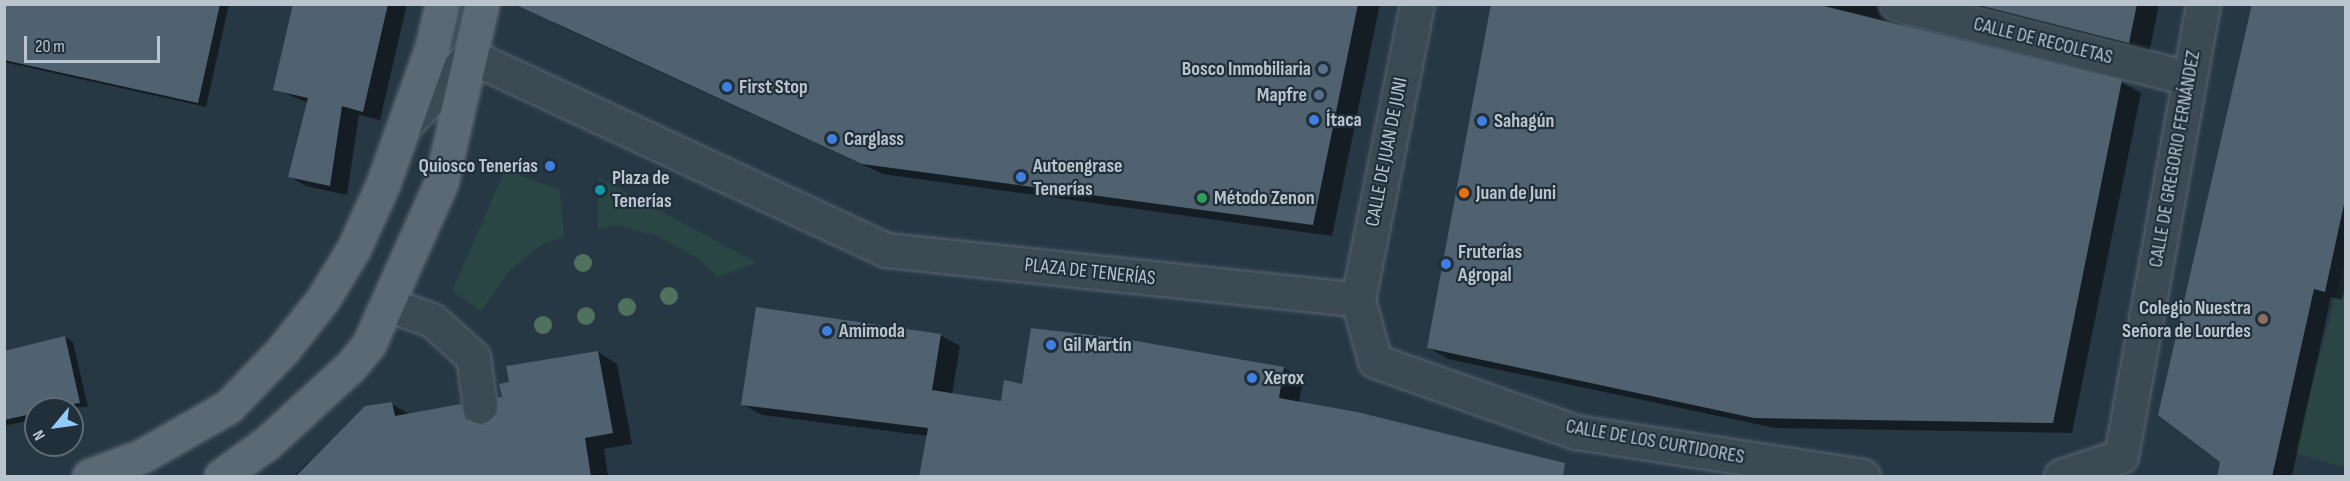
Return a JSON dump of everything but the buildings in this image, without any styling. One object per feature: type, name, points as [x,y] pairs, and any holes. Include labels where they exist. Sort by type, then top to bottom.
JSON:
[{"type":"main road","points":[[89,477],[142,456],[205,422],[245,392],[282,351],[323,299],[354,248],[404,126],[432,47],[442,4]]},
{"type":"main road","points":[[221,477],[267,443],[350,367],[369,344],[390,305],[441,183],[482,4]]},
{"type":"street","name":"CALLE DE JUAN DE JUNI","points":[[1358,300],[1417,4]]},
{"type":"street","name":"CALLE DE RECOLETAS","points":[[1896,4],[2189,78]]},
{"type":"street","name":"CALLE DE GREGORIO FERNÁNDEZ","points":[[2128,466],[2189,78],[2203,4]]},
{"type":"street","points":[[404,126],[470,56]]},
{"type":"street","name":"PLAZA DE TENERÍAS","points":[[470,56],[886,250],[1358,300]]},
{"type":"street","name":"CALLE DE LOS CURTIDORES","points":[[1358,300],[1375,361],[1576,432],[1863,477]]},
{"type":"street","points":[[390,305],[432,320],[472,357],[480,407]]},
{"type":"street","points":[[2061,477],[2128,466]]},
{"type":"green space","points":[[505,170],[560,190],[564,237],[543,244],[509,271],[481,311],[452,291]]},
{"type":"green space","points":[[598,177],[757,263],[718,277],[699,259],[657,236],[616,225],[598,229]]},
{"type":"green space","points":[[2345,260],[2345,467],[2294,453]]},
{"type":"place","name":"Bosco Inmobiliaria","points":[[1323,69]]},
{"type":"place","name":"First Stop","points":[[727,87]]},
{"type":"place","name":"Mapfre","points":[[1319,95]]},
{"type":"place","name":"Ítaca","points":[[1314,120]]},
{"type":"place","name":"Sahagún","points":[[1482,121]]},
{"type":"place","name":"Carglass","points":[[832,139]]},
{"type":"place","name":"Quiosco Tenerías","points":[[550,166]]},
{"type":"place","name":"Autoengrase Tenerías","points":[[1021,177]]},
{"type":"place","name":"Plaza de Tenerías","points":[[600,190]]},
{"type":"place","name":"Juan de Juni","points":[[1464,193]]},
{"type":"place","name":"Método Zenon","points":[[1202,198]]},
{"type":"place","name":"Fruterías Agropal","points":[[1446,264]]},
{"type":"place","name":"Colegio Nuestra Señora de Lourdes","points":[[2263,319]]},
{"type":"place","name":"Amimoda","points":[[827,331]]},
{"type":"place","name":"Gil Martín","points":[[1051,345]]},
{"type":"place","name":"Xerox","points":[[1252,378]]}]
